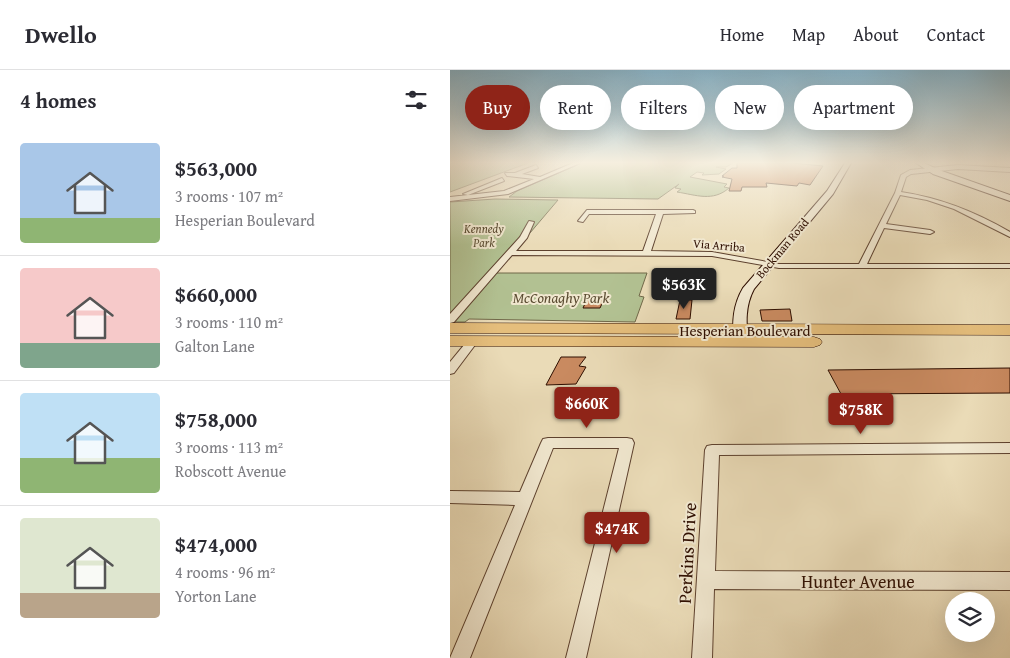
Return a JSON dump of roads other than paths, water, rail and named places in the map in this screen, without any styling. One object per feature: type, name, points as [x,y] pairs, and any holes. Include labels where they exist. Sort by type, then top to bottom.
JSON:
[{"type":"main road","name":"Hesperian Boulevard","points":[[450,328],[563,329],[926,342],[1010,334]]},
{"type":"main road","points":[[522,341],[541,332],[563,329]]},
{"type":"main road","name":"Hesperian Boulevard","points":[[450,341],[1010,334]]},
{"type":"street","points":[[453,199],[475,190]]},
{"type":"street","points":[[453,199],[500,194],[509,190]]},
{"type":"street","name":"Bockman Road","points":[[740,336],[743,297],[831,190]]},
{"type":"street","points":[[989,190],[1010,198]]},
{"type":"street","points":[[862,266],[898,193],[939,200],[966,210],[1010,235]]},
{"type":"street","points":[[581,221],[587,212],[692,212]]},
{"type":"street","points":[[646,253],[660,212]]},
{"type":"street","points":[[450,320],[523,238],[531,222]]},
{"type":"street","points":[[883,226],[930,232]]},
{"type":"street","name":"Via Arriba","points":[[515,252],[712,254],[736,256],[779,266],[1010,266]]},
{"type":"street","points":[[450,370],[473,341]]},
{"type":"street","points":[[460,658],[548,443],[627,443],[576,658]]},
{"type":"street","name":"Perkins Drive","points":[[702,658],[712,450],[1010,448]]},
{"type":"street","points":[[450,497],[524,499]]},
{"type":"street","name":"Hunter Avenue","points":[[706,580],[1010,581]]},
{"type":"park label","name":"Kennedy Park","points":[[484,235]]},
{"type":"park label","name":"McConaghy Park","points":[[561,297]]}]
